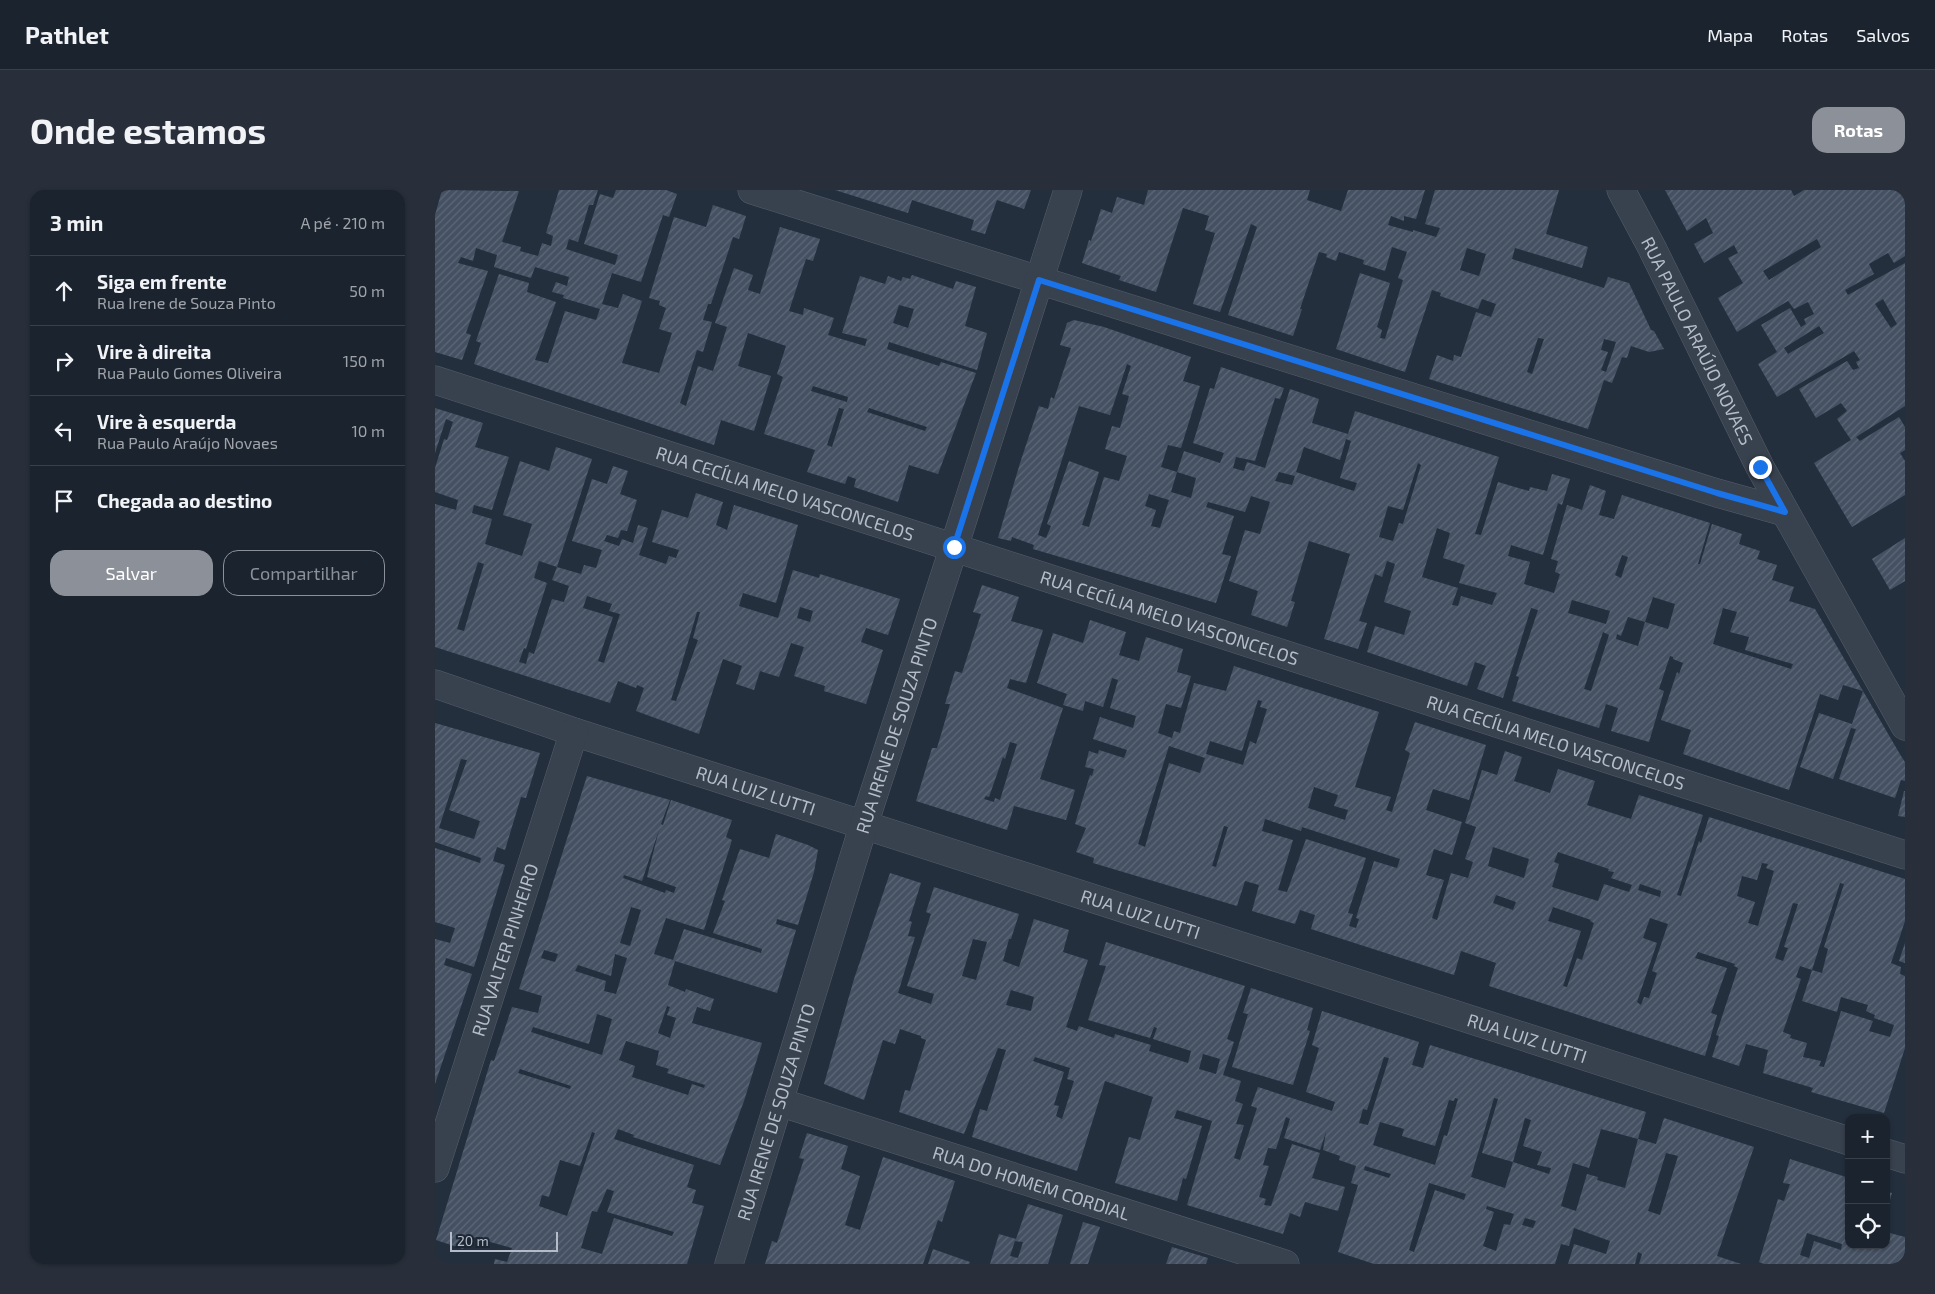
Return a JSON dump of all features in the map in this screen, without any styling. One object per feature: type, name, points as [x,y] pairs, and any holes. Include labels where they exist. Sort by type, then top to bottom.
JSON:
[{"type":"street","points":[[752,190],[1707,490],[1785,512]]},
{"type":"street","name":"RUA IRENE DE SOUZA PINTO","points":[[729,1264],[864,824],[1068,190]]},
{"type":"street","name":"RUA PAULO ARAÚJO NOVAES","points":[[1621,190],[1652,248],[1760,467],[1905,726]]},
{"type":"street","name":"RUA CECÍLIA MELO VASCONCELOS","points":[[435,380],[1905,855]]},
{"type":"street","name":"RUA LUIZ LUTTI","points":[[435,684],[574,732],[1845,1140]]},
{"type":"street","name":"RUA VALTER PINHEIRO","points":[[435,1168],[574,732]]},
{"type":"street","name":"RUA DO HOMEM CORDIAL","points":[[779,1102],[1285,1264]]},
{"type":"street","points":[[1890,1154],[1905,1159]]},
{"type":"building","points":[[442,190],[519,191],[502,242],[521,247],[520,251],[538,256],[542,243],[551,246],[553,236],[546,233],[559,190],[598,190],[593,205],[589,205],[578,242],[569,239],[566,249],[615,265],[618,255],[584,244],[600,194],[613,198],[616,190],[666,190],[677,194],[669,217],[663,215],[641,282],[612,273],[602,304],[618,308],[623,294],[642,301],[622,363],[659,373],[672,333],[659,329],[666,308],[659,305],[660,301],[649,298],[674,217],[706,227],[713,205],[746,216],[739,239],[733,237],[711,304],[708,304],[703,320],[712,322],[703,352],[697,350],[680,403],[686,406],[698,366],[713,371],[727,327],[715,323],[734,268],[753,275],[748,290],[760,294],[780,227],[820,239],[813,261],[806,259],[789,311],[803,315],[804,308],[834,318],[828,335],[865,346],[867,339],[842,333],[860,276],[885,284],[888,276],[901,281],[903,277],[910,279],[912,275],[953,289],[956,281],[976,287],[965,326],[987,333],[977,370],[889,342],[887,349],[939,366],[941,362],[976,373],[938,474],[909,465],[898,502],[854,487],[856,479],[848,476],[845,484],[807,472],[815,450],[764,434],[783,377],[777,374],[786,346],[748,333],[738,366],[771,376],[754,431],[721,420],[714,445],[474,364],[481,343],[476,341],[499,274],[529,283],[527,292],[556,302],[535,360],[548,363],[565,311],[596,320],[600,309],[563,298],[564,295],[552,292],[556,282],[567,286],[569,277],[535,267],[531,278],[494,267],[497,255],[476,248],[473,261],[461,257],[458,263],[488,271],[466,333],[471,335],[462,360],[435,352],[435,215]],"holes":[[[899,305],[914,309],[908,328],[893,323]],[[813,386],[848,397],[847,402],[811,391]],[[839,408],[844,409],[832,447],[827,445]],[[869,408],[927,427],[925,431],[867,412]]]},
{"type":"building","points":[[835,190],[1031,190],[1024,209],[997,200],[985,234],[971,230],[974,220],[912,200],[908,213]]},
{"type":"building","points":[[1148,190],[1310,190],[1307,200],[1341,211],[1348,190],[1425,190],[1416,219],[1404,216],[1404,221],[1391,216],[1388,225],[1436,237],[1440,228],[1425,224],[1435,190],[1559,190],[1546,234],[1588,247],[1582,268],[1515,248],[1512,259],[1604,288],[1608,277],[1629,283],[1651,330],[1654,331],[1664,349],[1649,352],[1631,346],[1627,358],[1622,357],[1612,383],[1604,380],[1588,429],[1429,379],[1437,355],[1453,361],[1454,355],[1461,357],[1476,312],[1491,317],[1496,304],[1482,299],[1478,309],[1440,296],[1441,293],[1432,290],[1405,372],[1336,349],[1360,273],[1390,283],[1377,327],[1382,330],[1380,338],[1385,339],[1403,280],[1398,278],[1407,252],[1392,247],[1385,271],[1363,264],[1364,260],[1339,252],[1336,261],[1326,257],[1327,254],[1319,252],[1293,336],[1228,315],[1257,227],[1251,224],[1220,312],[1193,304],[1215,233],[1205,230],[1209,216],[1183,208],[1156,292],[1119,280],[1121,276],[1082,263],[1101,209],[1112,213],[1117,197],[1144,205]],"holes":[[[1467,248],[1486,254],[1479,276],[1460,270]],[[1538,338],[1544,339],[1532,374],[1527,372]],[[1604,339],[1616,342],[1606,372],[1601,370],[1608,352],[1601,350]]]},
{"type":"building","points":[[1665,190],[1791,190],[1794,196],[1804,190],[1905,190],[1905,256],[1894,263],[1888,253],[1869,264],[1874,274],[1845,290],[1848,295],[1905,263],[1905,406],[1856,437],[1860,441],[1899,417],[1905,427],[1905,450],[1900,453],[1905,461],[1905,495],[1852,527],[1814,463],[1851,440],[1837,419],[1847,411],[1841,403],[1816,418],[1799,389],[1847,361],[1853,370],[1859,368],[1856,362],[1860,360],[1854,351],[1777,397],[1758,364],[1777,352],[1761,325],[1790,308],[1801,327],[1806,324],[1804,319],[1814,314],[1808,302],[1794,309],[1788,301],[1737,332],[1718,298],[1743,283],[1728,258],[1738,253],[1734,245],[1704,263],[1694,244],[1713,233],[1706,218],[1687,231]],"holes":[[[1817,239],[1821,247],[1769,280],[1763,271]],[[1883,299],[1897,324],[1891,328],[1875,304]],[[1819,326],[1824,333],[1788,354],[1784,348]]]},
{"type":"building","points":[[1074,320],[1104,327],[1191,357],[1183,381],[1200,386],[1181,448],[1168,445],[1161,467],[1177,472],[1184,451],[1220,463],[1224,453],[1193,443],[1210,388],[1214,389],[1221,367],[1284,388],[1280,399],[1275,398],[1255,461],[1236,457],[1233,468],[1244,471],[1247,462],[1265,468],[1290,389],[1319,399],[1312,423],[1348,434],[1355,411],[1499,457],[1475,534],[1481,535],[1498,482],[1529,491],[1530,487],[1547,491],[1552,474],[1570,479],[1562,505],[1558,503],[1543,555],[1511,545],[1508,556],[1530,562],[1524,584],[1554,593],[1560,574],[1555,572],[1558,561],[1551,559],[1567,505],[1582,510],[1590,485],[1606,491],[1599,515],[1614,519],[1622,495],[1710,523],[1698,564],[1700,564],[1712,524],[1742,534],[1739,544],[1760,551],[1757,559],[1777,565],[1772,580],[1794,587],[1789,601],[1815,609],[1863,691],[1843,685],[1838,700],[1820,694],[1789,790],[1683,754],[1691,730],[1661,720],[1677,672],[1679,674],[1683,663],[1670,656],[1659,689],[1664,691],[1649,742],[1611,731],[1618,708],[1606,704],[1599,728],[1512,701],[1519,677],[1516,676],[1538,610],[1531,608],[1503,698],[1477,689],[1486,666],[1475,662],[1467,686],[1367,652],[1375,626],[1404,635],[1411,611],[1384,602],[1395,564],[1387,561],[1382,577],[1375,574],[1359,621],[1367,623],[1358,649],[1324,639],[1350,554],[1309,541],[1291,601],[1295,602],[1287,627],[1251,615],[1258,591],[1229,581],[1245,530],[1260,534],[1270,502],[1251,496],[1245,512],[1208,502],[1206,507],[1234,516],[1222,554],[1231,556],[1216,603],[1033,549],[1034,545],[1012,537],[1011,541],[998,538],[1039,406],[1048,409],[1051,397],[1054,399],[1071,348],[1060,345],[1067,323]],"holes":[[[1127,364],[1131,366],[1122,394],[1129,396],[1120,428],[1112,426],[1105,449],[1127,456],[1119,481],[1104,477],[1089,527],[1082,525],[1099,472],[1069,461],[1047,524],[1051,526],[1046,538],[1038,535],[1079,406],[1110,415]],[[1346,439],[1351,441],[1340,478],[1357,483],[1354,491],[1296,472],[1304,447],[1340,460]],[[1418,463],[1421,465],[1403,524],[1399,523],[1393,541],[1379,537],[1388,506],[1403,510]],[[1177,472],[1196,478],[1191,498],[1171,492]],[[1279,472],[1295,476],[1292,485],[1275,481]],[[1149,494],[1169,500],[1160,528],[1151,526],[1156,510],[1145,506]],[[1437,528],[1450,533],[1443,558],[1465,565],[1459,583],[1497,593],[1492,605],[1461,596],[1458,606],[1452,605],[1458,588],[1422,577]],[[1622,555],[1628,557],[1621,578],[1615,575]],[[1653,597],[1675,604],[1668,629],[1645,622]],[[1572,600],[1610,611],[1606,624],[1568,613]],[[1723,608],[1737,612],[1730,632],[1749,637],[1745,650],[1793,664],[1791,669],[1713,644]],[[1628,617],[1645,622],[1638,646],[1616,639],[1617,634],[1621,636]],[[1603,632],[1609,635],[1591,691],[1584,689]]]},
{"type":"building","points":[[435,408],[483,423],[475,447],[509,457],[492,510],[474,505],[472,513],[492,519],[485,544],[522,556],[532,524],[503,515],[520,461],[549,471],[556,447],[592,459],[557,567],[581,574],[584,565],[596,568],[602,550],[572,541],[592,479],[607,484],[613,466],[628,471],[620,494],[637,500],[627,531],[621,530],[618,538],[607,535],[604,541],[619,546],[622,539],[633,543],[638,525],[648,528],[639,555],[666,564],[669,556],[676,558],[679,550],[652,542],[662,510],[688,518],[696,493],[723,502],[716,525],[727,530],[734,505],[798,525],[776,603],[743,593],[739,606],[778,618],[793,570],[819,578],[820,574],[900,599],[888,635],[866,628],[861,642],[883,650],[866,704],[824,691],[825,686],[794,676],[804,647],[791,643],[779,677],[760,671],[754,690],[736,684],[742,666],[723,659],[699,734],[636,711],[644,688],[637,685],[636,688],[618,681],[610,703],[435,647],[435,504],[456,510],[458,500],[435,492],[435,468],[444,439],[447,440],[453,422],[446,419],[435,453]],"holes":[[[539,561],[557,567],[552,580],[569,586],[564,602],[552,599],[534,654],[529,652],[526,664],[519,662],[524,648],[526,649],[547,583],[534,578]],[[478,562],[484,564],[464,631],[457,629]],[[587,596],[612,604],[609,611],[620,614],[604,663],[598,661],[613,617],[583,608]],[[800,607],[813,611],[810,622],[797,618]],[[697,612],[700,612],[693,638],[698,640],[676,701],[671,700]]]},
{"type":"building","points":[[1905,538],[1905,581],[1890,590],[1872,559]]},
{"type":"building","points":[[982,585],[1019,597],[1011,621],[1043,630],[1026,683],[1010,679],[1007,688],[1063,708],[1040,779],[1075,790],[1066,820],[1014,806],[1007,830],[916,801],[932,748],[937,748],[950,704],[945,704],[955,671],[962,673],[981,614],[973,612]],"holes":[[[1010,742],[1017,744],[1000,800],[995,798],[994,802],[984,799],[986,796],[989,797]]]},
{"type":"building","points":[[1090,620],[1126,632],[1119,655],[1139,661],[1146,637],[1183,649],[1177,672],[1191,676],[1181,708],[1166,704],[1158,733],[1172,738],[1174,731],[1180,733],[1194,683],[1226,691],[1234,666],[1379,712],[1355,787],[1391,797],[1386,810],[1392,812],[1410,753],[1405,750],[1415,722],[1486,745],[1469,800],[1433,789],[1426,810],[1462,822],[1452,855],[1434,849],[1426,875],[1444,880],[1432,918],[1437,920],[1451,873],[1468,878],[1473,862],[1465,859],[1476,827],[1465,823],[1482,770],[1497,775],[1505,751],[1522,757],[1514,781],[1550,793],[1558,769],[1595,781],[1587,805],[1631,819],[1639,795],[1703,815],[1677,895],[1681,896],[1709,817],[1905,879],[1905,921],[1891,963],[1901,967],[1900,974],[1905,976],[1905,1048],[1884,1113],[1811,1092],[1813,1088],[1763,1073],[1768,1050],[1746,1044],[1739,1066],[1712,1057],[1719,1036],[1716,1035],[1738,968],[1734,966],[1735,964],[1698,952],[1695,958],[1727,968],[1711,1013],[1717,1015],[1705,1056],[1489,986],[1496,963],[1461,951],[1454,975],[1311,929],[1315,915],[1300,910],[1295,924],[1252,911],[1259,885],[1245,881],[1237,906],[1093,863],[1094,858],[1076,852],[1086,828],[1075,824],[1090,775],[1092,776],[1094,769],[1085,767],[1089,751],[1098,754],[1099,750],[1124,758],[1127,750],[1093,739],[1100,717],[1133,728],[1136,716],[1110,708],[1118,680],[1112,678],[1103,707],[1085,701],[1083,711],[1063,705],[1067,694],[1037,683],[1053,633],[1083,643]],"holes":[[[1258,700],[1262,701],[1260,707],[1267,709],[1256,744],[1250,741],[1243,765],[1206,754],[1210,741],[1242,751]],[[1169,746],[1205,758],[1200,773],[1169,763],[1145,847],[1138,844]],[[1314,787],[1338,795],[1334,806],[1348,810],[1345,820],[1308,808]],[[1265,819],[1301,831],[1302,827],[1400,859],[1397,868],[1374,861],[1356,918],[1359,919],[1356,928],[1349,926],[1353,914],[1348,913],[1366,858],[1306,839],[1287,892],[1278,890],[1293,840],[1262,831]],[[1224,826],[1228,827],[1216,867],[1212,866]],[[1493,847],[1529,859],[1524,878],[1488,866]],[[1558,852],[1609,869],[1608,871],[1614,872],[1611,878],[1632,885],[1629,892],[1604,884],[1598,901],[1552,887],[1559,864],[1554,862]],[[1762,863],[1768,864],[1766,868],[1774,871],[1758,926],[1748,923],[1755,902],[1737,896],[1742,876],[1757,880]],[[1840,883],[1844,884],[1824,947],[1828,949],[1822,973],[1812,970]],[[1640,884],[1661,891],[1660,897],[1638,890]],[[1496,895],[1516,902],[1513,910],[1493,903]],[[1793,903],[1798,904],[1784,947],[1788,948],[1783,961],[1775,958]],[[1553,907],[1591,920],[1594,923],[1582,960],[1577,958],[1567,987],[1563,986],[1581,931],[1548,921]],[[1650,918],[1668,924],[1652,971],[1657,973],[1649,998],[1644,997],[1641,1005],[1637,1002],[1657,943],[1643,938]],[[1800,966],[1812,970],[1802,1001],[1837,1012],[1841,997],[1868,1005],[1866,1011],[1875,1015],[1874,1018],[1894,1025],[1890,1037],[1869,1031],[1873,1021],[1841,1011],[1824,1067],[1819,1066],[1821,1061],[1803,1057],[1807,1043],[1790,1038],[1791,1035],[1783,1032],[1801,979],[1796,977]]]},
{"type":"building","points":[[1863,691],[1905,762],[1905,781],[1901,780],[1895,798],[1839,779],[1856,729],[1851,728],[1833,779],[1800,767],[1819,713],[1852,724]]},
{"type":"building","points":[[435,723],[540,753],[526,798],[521,797],[505,850],[497,847],[493,861],[505,865],[474,967],[446,958],[444,965],[472,974],[435,1084],[435,939],[450,943],[455,928],[435,922],[435,848],[480,863],[481,858],[435,842]],"holes":[[[461,759],[467,760],[449,810],[480,821],[474,839],[439,828]]]},
{"type":"building","points":[[587,776],[670,800],[661,824],[663,825],[671,800],[732,820],[726,837],[732,840],[704,930],[666,918],[654,954],[673,960],[684,929],[761,953],[762,949],[713,933],[725,901],[722,900],[740,849],[769,858],[776,834],[818,850],[814,872],[798,925],[777,919],[776,924],[796,930],[777,993],[675,961],[668,985],[685,992],[686,989],[714,999],[710,1011],[697,1007],[692,1023],[762,1043],[744,1101],[720,1165],[633,1137],[634,1135],[618,1129],[614,1139],[694,1165],[687,1187],[696,1190],[692,1203],[704,1206],[687,1264],[494,1264],[495,1259],[507,1262],[512,1248],[469,1236],[463,1249],[436,1240],[491,1060],[494,1061],[512,1007],[538,1013],[542,996],[519,989]],"holes":[[[659,830],[647,877],[676,887],[674,893],[666,890],[665,893],[623,878],[624,875],[642,881]],[[631,907],[641,910],[630,946],[620,943]],[[544,950],[558,954],[555,962],[541,958]],[[615,954],[627,958],[616,994],[604,991],[606,981],[575,971],[578,965],[611,976]],[[667,1006],[670,1007],[667,1015],[676,1018],[670,1038],[658,1033]],[[597,1014],[612,1019],[602,1055],[531,1032],[533,1027],[589,1044]],[[626,1041],[659,1051],[656,1065],[669,1069],[667,1073],[705,1085],[704,1088],[692,1084],[688,1095],[632,1077],[635,1066],[619,1060]],[[520,1069],[571,1086],[570,1089],[518,1073]],[[592,1132],[595,1133],[567,1216],[539,1206],[542,1195],[549,1197],[560,1160],[580,1166]],[[607,1189],[614,1191],[607,1212],[674,1232],[672,1236],[614,1218],[602,1254],[581,1248],[592,1211],[597,1212]]]},
{"type":"building","points":[[1905,791],[1905,817],[1898,816]]},
{"type":"building","points":[[890,873],[921,883],[909,921],[912,922],[908,936],[915,937],[898,993],[931,1004],[934,994],[907,986],[931,914],[926,912],[934,887],[1019,914],[1003,961],[1019,967],[1034,919],[1069,930],[1063,952],[1088,960],[1066,1027],[1077,1031],[1079,1026],[1114,1038],[1115,1034],[1151,1045],[1149,1051],[1188,1063],[1191,1051],[1153,1039],[1157,1028],[1154,1027],[1150,1038],[1088,1020],[1106,966],[1099,965],[1106,942],[1245,986],[1227,1039],[1234,1042],[1223,1075],[1241,1081],[1235,1101],[1243,1104],[1236,1124],[1244,1125],[1234,1158],[1240,1160],[1257,1108],[1251,1106],[1258,1087],[1332,1111],[1335,1102],[1306,1092],[1319,1048],[1312,1045],[1322,1011],[1419,1042],[1412,1065],[1423,1068],[1430,1045],[1646,1112],[1638,1139],[1656,1144],[1664,1118],[1754,1147],[1717,1256],[1741,1264],[1639,1264],[1642,1254],[1638,1252],[1635,1264],[1568,1264],[1574,1244],[1606,1254],[1610,1241],[1574,1228],[1569,1246],[1561,1244],[1555,1264],[1374,1264],[1338,1252],[1358,1185],[1351,1183],[1356,1166],[1339,1160],[1340,1156],[1323,1150],[1326,1132],[1320,1150],[1284,1138],[1290,1119],[1286,1117],[1276,1149],[1268,1148],[1263,1165],[1269,1166],[1259,1197],[1266,1199],[1264,1205],[1271,1206],[1292,1144],[1320,1153],[1312,1178],[1345,1187],[1338,1211],[1305,1202],[1300,1217],[1290,1213],[1283,1234],[1187,1205],[1212,1121],[1177,1110],[1174,1118],[1202,1126],[1186,1179],[1183,1178],[1177,1201],[1115,1183],[1129,1137],[1140,1140],[1153,1097],[1105,1081],[1077,1171],[972,1137],[980,1109],[987,1111],[1006,1050],[998,1048],[964,1134],[899,1112],[905,1090],[910,1091],[926,1040],[921,1038],[921,1036],[900,1029],[895,1044],[883,1040],[864,1100],[824,1084],[854,979]],"holes":[[[973,939],[987,942],[976,980],[962,976]],[[1011,990],[1034,997],[1031,1011],[1006,1005]],[[1203,1054],[1220,1059],[1216,1074],[1199,1069]],[[1035,1057],[1070,1068],[1067,1079],[1074,1081],[1062,1119],[1056,1116],[1059,1106],[1054,1105],[1064,1072],[1033,1061]],[[1384,1057],[1389,1058],[1368,1125],[1359,1123],[1363,1109],[1367,1110]],[[1455,1098],[1458,1099],[1447,1136],[1444,1135],[1435,1165],[1373,1145],[1380,1122],[1404,1129],[1402,1136],[1435,1146],[1449,1100],[1454,1101]],[[1494,1098],[1498,1099],[1482,1153],[1513,1162],[1505,1188],[1471,1177]],[[1525,1118],[1531,1120],[1523,1146],[1542,1152],[1537,1165],[1551,1168],[1549,1174],[1513,1162]],[[1601,1129],[1638,1139],[1625,1188],[1597,1180],[1598,1177],[1587,1174],[1576,1211],[1561,1206],[1573,1163],[1589,1168]],[[1666,1153],[1678,1156],[1660,1215],[1648,1211]],[[1365,1166],[1391,1174],[1389,1178],[1364,1170]],[[1429,1183],[1466,1194],[1464,1200],[1435,1190],[1414,1252],[1409,1250]],[[1487,1206],[1514,1214],[1510,1225],[1504,1224],[1496,1251],[1483,1246],[1494,1212],[1486,1209]],[[1525,1218],[1536,1221],[1533,1228],[1522,1225]]]},
{"type":"building","points":[[1905,943],[1905,963],[1899,961]]},
{"type":"building","points":[[1251,988],[1313,1008],[1307,1030],[1310,1031],[1293,1085],[1232,1067],[1248,1014],[1243,1013]]},
{"type":"building","points":[[807,1133],[848,1146],[841,1169],[860,1176],[845,1225],[860,1230],[883,1157],[955,1181],[942,1222],[938,1220],[923,1264],[765,1264],[772,1241],[777,1243],[804,1159],[799,1158]]},
{"type":"building","points":[[1790,1159],[1845,1177],[1845,1249],[1890,1249],[1890,1233],[1905,1237],[1905,1264],[1764,1264],[1759,1262],[1778,1199],[1784,1201],[1790,1184],[1783,1183]],"holes":[[[1807,1233],[1842,1244],[1841,1250],[1814,1241],[1809,1258],[1800,1255]]]},
{"type":"building","points":[[1028,1204],[1063,1215],[1048,1264],[990,1264],[999,1234],[1016,1239]],"holes":[[[1015,1241],[1023,1242],[1018,1258],[1010,1256]]]},
{"type":"building","points":[[1083,1222],[1100,1227],[1088,1264],[1070,1264]]},
{"type":"building","points":[[1172,1247],[1208,1258],[1206,1264],[1166,1264]]},
{"type":"building","points":[[933,1249],[970,1262],[969,1264],[928,1264]]},
{"type":"route","points":[[954,547],[1039,280],[1717,493],[1785,512],[1760,467]]}]
